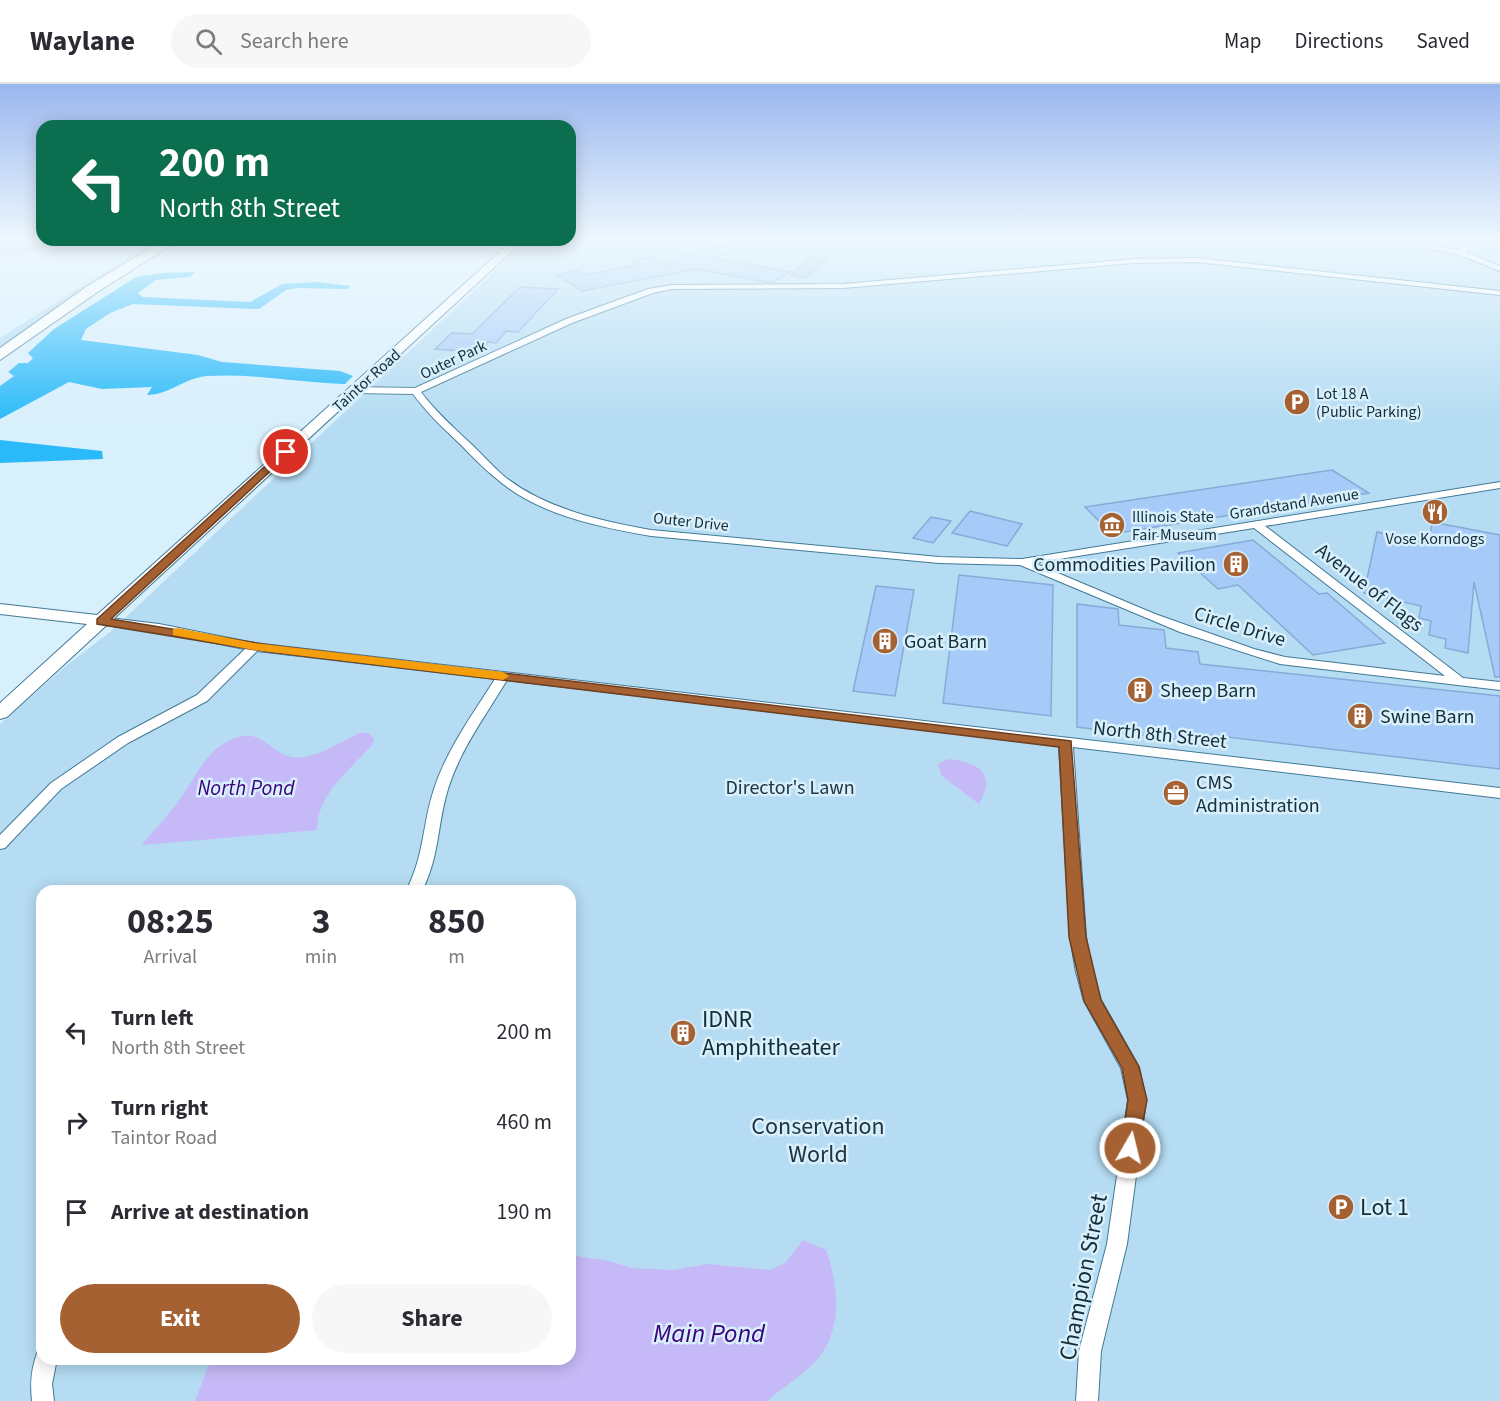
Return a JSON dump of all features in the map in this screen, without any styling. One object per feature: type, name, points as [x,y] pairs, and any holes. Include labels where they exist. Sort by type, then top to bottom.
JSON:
[{"type":"highway","points":[[0,355],[78,299]]},
{"type":"main road","name":"Taintor Road","points":[[0,714],[454,299]]},
{"type":"main road","points":[[0,609],[101,621]]},
{"type":"street","name":"Outer Park","points":[[410,391],[569,321],[630,299]]},
{"type":"street","points":[[358,387],[394,393],[410,391]]},
{"type":"street","name":"Outer Drive","points":[[410,391],[501,478],[538,502],[585,519],[622,528],[684,536],[939,560],[1022,561]]},
{"type":"street","name":"Grandstand Avenue","points":[[1022,561],[1500,485]]},
{"type":"street","name":"Avenue of Flags","points":[[1257,525],[1459,680]]},
{"type":"street","name":"Circle Drive","points":[[1022,561],[1139,613],[1250,653],[1284,661],[1500,686]]},
{"type":"street","name":"North 8th Street","points":[[101,621],[159,628],[254,646],[1066,744],[1500,793]]},
{"type":"street","points":[[0,844],[56,786],[123,740],[202,698],[226,677],[254,646]]},
{"type":"street","points":[[417,885],[431,856],[441,789],[503,676]]},
{"type":"street","name":"Champion Street","points":[[1066,744],[1078,937],[1084,972],[1093,1001],[1130,1067],[1137,1100],[1117,1244],[1090,1351],[1087,1401]]},
{"type":"street","points":[[43,1401],[40,1384],[45,1365]]},
{"type":"green space","points":[[61,299],[71,299],[0,349],[0,338]]},
{"type":"green space","points":[[465,299],[1500,299],[1500,1401],[0,1401],[0,724],[67,665],[110,632]]},
{"type":"shaded area","points":[[101,299],[250,302],[255,299],[273,299],[259,309],[133,304],[110,313],[86,329],[81,340],[198,355],[222,362],[340,371],[353,376],[345,384],[242,376],[207,376],[147,395],[152,387],[102,389],[69,382],[0,419],[0,386],[14,376],[8,372],[19,363],[28,363],[33,358],[28,353],[54,329]]},
{"type":"shaded area","points":[[0,440],[102,451],[103,459],[0,463]]},
{"type":"water","name":"North Pond","points":[[359,733],[369,733],[374,739],[372,745],[336,783],[322,805],[317,830],[142,845],[176,805],[204,763],[227,742],[246,735],[253,736],[284,755],[300,757],[317,754]]},
{"type":"water","points":[[948,759],[968,763],[982,771],[986,784],[979,804],[942,776],[938,764]]},
{"type":"water","name":"Main Pond","points":[[803,1240],[826,1250],[835,1290],[835,1318],[827,1344],[820,1356],[802,1374],[767,1401],[195,1401],[209,1365],[576,1365],[576,1256],[609,1261],[632,1268],[673,1270],[708,1264],[770,1270],[785,1263]]},
{"type":"building","points":[[507,299],[548,299],[518,332],[506,331],[496,343],[488,342],[478,352],[435,349],[452,333],[472,334]]},
{"type":"building","points":[[1332,470],[1369,493],[1112,534],[1085,507]]},
{"type":"building","points":[[970,511],[1022,524],[1007,546],[952,533]]},
{"type":"building","points":[[931,517],[951,521],[933,543],[913,538]]},
{"type":"building","points":[[1432,522],[1500,535],[1500,677],[1495,677],[1474,582],[1468,653],[1445,648],[1446,639],[1429,635],[1431,621],[1419,618],[1421,606],[1364,593],[1377,532],[1429,543]]},
{"type":"building","points":[[1253,540],[1319,594],[1327,593],[1385,643],[1313,655],[1238,585],[1218,589],[1178,553]]},
{"type":"building","points":[[959,575],[1053,585],[1051,716],[943,703]]},
{"type":"building","name":"Goat Barn","points":[[876,586],[914,590],[895,696],[853,691]]},
{"type":"building","points":[[1077,604],[1118,609],[1119,625],[1164,630],[1166,648],[1198,652],[1200,664],[1500,696],[1500,769],[1210,735],[1211,744],[1077,727]]},
{"type":"slow traffic","points":[[178,632],[254,646],[503,676]]},
{"type":"place","name":"Lot 18 A (Public Parking)","points":[[1297,402]]},
{"type":"place","name":"Vose Korndogs","points":[[1435,512]]},
{"type":"place","name":"Illinois State Fair Museum","points":[[1112,525]]},
{"type":"place","name":"Commodities Pavilion","points":[[1236,564]]},
{"type":"place","name":"Goat Barn","points":[[885,641]]},
{"type":"place","name":"Sheep Barn","points":[[1140,690]]},
{"type":"place","name":"Swine Barn","points":[[1360,716]]},
{"type":"place","name":"CMS Administration","points":[[1176,793]]},
{"type":"place","name":"IDNR Amphitheater","points":[[683,1033]]},
{"type":"place","name":"Lot 1","points":[[1341,1207]]},
{"type":"route","points":[[286,452],[101,621],[159,628],[269,648],[1066,744],[1078,937],[1084,972],[1093,1001],[1112,1031],[1130,1067],[1137,1100],[1130,1148]]},
{"type":"park label","name":"Director's Lawn","points":[[790,787]]},
{"type":"park label","name":"Conservation World","points":[[818,1140]]}]
